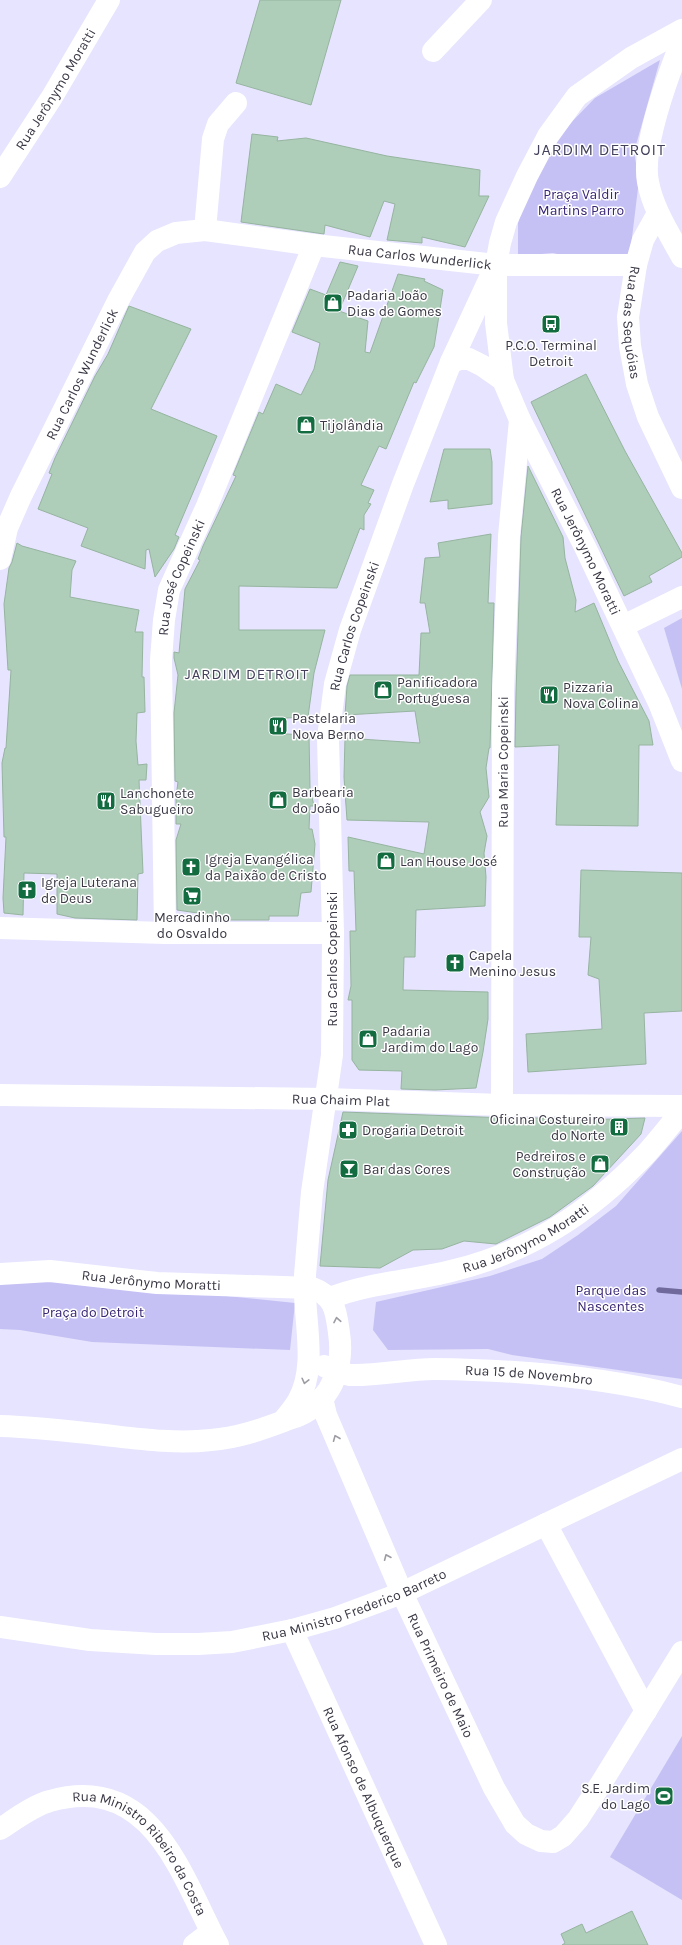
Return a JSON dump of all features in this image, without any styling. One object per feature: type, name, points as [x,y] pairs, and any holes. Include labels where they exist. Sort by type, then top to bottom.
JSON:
[{"type":"street","name":"Rua Jerônymo Moratti","points":[[0,177],[52,97],[109,0]]},
{"type":"street","points":[[433,52],[481,0]]},
{"type":"street","points":[[496,265],[500,243],[515,201],[548,136],[577,96],[631,58],[682,30]]},
{"type":"street","points":[[682,40],[665,88],[649,147],[648,181],[658,213],[682,256]]},
{"type":"street","points":[[205,230],[213,139],[218,124],[236,103]]},
{"type":"street","name":"Rua das Sequóias","points":[[658,213],[643,240],[636,265],[628,317],[630,346],[637,384],[648,417],[682,488]]},
{"type":"street","name":"Rua Carlos Wunderlick","points":[[0,559],[7,528],[30,476],[119,299],[145,252],[157,241],[176,233],[205,230],[314,245],[496,265],[636,265]]},
{"type":"street","name":"Rua José Copeinski","points":[[165,933],[161,660],[164,620],[169,590],[207,506],[314,245]]},
{"type":"street","name":"Rua Jerônymo Moratti","points":[[496,265],[496,323],[503,380],[520,420],[660,703],[682,761]]},
{"type":"street","name":"Rua Carlos Copeinski","points":[[283,1421],[298,1401],[303,1388],[307,1368],[308,1342],[304,1287],[312,1192],[327,1098],[332,1055],[333,933],[328,738],[335,684],[350,630],[386,530],[460,361],[496,265]]},
{"type":"street","points":[[460,361],[483,366],[503,380]]},
{"type":"street","name":"Rua Maria Copeinski","points":[[502,1104],[504,656],[509,536],[520,420]]},
{"type":"street","points":[[623,626],[682,597]]},
{"type":"street","points":[[0,928],[165,933],[333,933]]},
{"type":"street","name":"Rua Chaim Plat","points":[[0,1095],[327,1098],[502,1104],[682,1106]]},
{"type":"street","name":"Rua Jerônymo Moratti","points":[[330,1298],[345,1292],[423,1279],[470,1267],[517,1250],[565,1224],[606,1192],[646,1154],[682,1111]]},
{"type":"street","name":"Rua Jerônymo Moratti","points":[[0,1274],[50,1271],[158,1283],[304,1287]]},
{"type":"street","points":[[0,1426],[41,1428],[174,1441],[210,1441],[260,1430],[302,1414],[322,1398],[333,1383],[339,1362],[337,1318],[330,1298],[318,1290],[304,1287]]},
{"type":"street","name":"Rua 15 de Novembro","points":[[308,1342],[316,1360],[339,1362],[359,1376],[375,1373],[435,1369],[520,1373],[656,1390],[682,1397]]},
{"type":"street","name":"Rua Primeiro de Maio","points":[[322,1398],[326,1415],[402,1593],[494,1788],[515,1824],[526,1834],[541,1841],[553,1842],[563,1836],[578,1819],[646,1711]]},
{"type":"street","name":"Rua Ministro Frederico Barreto","points":[[0,1628],[90,1640],[156,1644],[232,1642],[292,1630],[335,1618],[402,1593],[682,1459]]},
{"type":"street","points":[[546,1524],[646,1711]]},
{"type":"street","name":"Rua Afonso de Albuquerque","points":[[292,1630],[436,1945]]},
{"type":"street","points":[[646,1711],[682,1652]]},
{"type":"street","name":"Rua Ministro Ribeiro da Costa","points":[[0,1830],[49,1801],[73,1796],[104,1797],[124,1804],[149,1823],[170,1849],[214,1938]]},
{"type":"street","points":[[194,1945],[214,1938]]},
{"type":"green space","name":"Praça Valdir Martins Parro","points":[[660,60],[634,152],[639,180],[630,254],[583,260],[553,253],[518,256],[518,223],[534,170],[562,132],[595,98]]},
{"type":"green space","points":[[682,618],[682,689],[664,628]]},
{"type":"green space","name":"Parque das Nascentes","points":[[682,1131],[682,1379],[512,1355],[488,1349],[388,1350],[373,1330],[376,1302],[490,1276],[542,1259],[578,1235],[616,1206]]},
{"type":"green space","name":"Praça do Detroit","points":[[70,1280],[295,1303],[290,1350],[92,1342],[20,1330],[0,1329],[0,1282]]},
{"type":"green space","name":"S.E. Jardim do Lago","points":[[682,1736],[682,1900],[610,1857]]},
{"type":"building","points":[[260,0],[341,0],[311,105],[236,83]]},
{"type":"building","points":[[252,134],[278,137],[277,141],[306,138],[387,156],[480,170],[479,196],[489,196],[465,247],[422,237],[422,243],[387,240],[395,204],[384,201],[370,237],[325,225],[324,234],[241,222]]},
{"type":"building","points":[[340,262],[358,266],[339,311],[368,321],[365,352],[370,353],[398,274],[425,279],[424,281],[443,290],[434,347],[416,383],[414,382],[386,449],[379,446],[361,485],[374,490],[368,503],[371,504],[364,515],[364,530],[360,528],[337,588],[239,586],[239,630],[325,630],[314,673],[308,717],[286,718],[286,734],[309,735],[310,788],[314,806],[310,806],[309,829],[312,829],[315,844],[311,892],[301,893],[298,916],[269,916],[269,920],[212,920],[211,915],[177,910],[176,840],[181,824],[176,824],[176,797],[178,782],[175,781],[174,713],[178,675],[174,652],[179,653],[185,589],[200,560],[198,559],[203,546],[236,476],[233,475],[259,412],[263,414],[276,384],[301,395],[314,369],[320,343],[292,332],[310,289],[326,295]]},
{"type":"building","points":[[129,306],[191,329],[151,409],[217,436],[175,535],[179,537],[174,549],[155,577],[149,549],[146,550],[145,569],[81,546],[88,528],[38,509],[52,474],[49,473],[55,458],[95,376],[108,354]]},
{"type":"building","points":[[586,374],[625,451],[682,553],[682,557],[649,576],[652,582],[624,596],[531,402]]},
{"type":"building","points":[[444,449],[490,449],[492,462],[492,504],[448,509],[448,500],[430,502]]},
{"type":"building","points":[[528,466],[563,537],[565,558],[576,600],[575,612],[594,603],[618,661],[649,721],[653,745],[639,745],[638,826],[556,825],[559,745],[515,747],[521,537]]},
{"type":"building","points":[[491,534],[488,603],[494,603],[490,748],[486,768],[489,797],[480,812],[487,836],[484,853],[486,877],[485,906],[416,910],[415,957],[404,957],[403,990],[488,992],[488,1019],[483,1052],[476,1088],[435,1090],[401,1089],[402,1071],[359,1070],[352,1060],[352,1000],[348,1000],[351,986],[350,931],[356,931],[354,871],[349,871],[348,837],[424,854],[429,822],[347,820],[344,777],[345,738],[420,743],[415,711],[345,715],[347,686],[350,675],[419,675],[421,633],[430,633],[425,603],[420,603],[425,558],[440,557],[438,543]]},
{"type":"building","points":[[17,543],[22,546],[76,561],[72,570],[70,597],[139,610],[135,632],[143,632],[142,677],[144,677],[145,712],[137,713],[136,741],[138,765],[147,764],[146,780],[139,780],[143,873],[138,874],[137,920],[75,918],[57,914],[57,874],[24,873],[23,915],[4,913],[3,898],[6,837],[4,837],[2,763],[6,748],[11,670],[8,670],[4,604],[9,568]]},
{"type":"building","points":[[581,870],[682,873],[682,1011],[644,1013],[646,1064],[528,1072],[526,1034],[602,1029],[599,979],[588,975],[591,937],[579,937]]},
{"type":"building","points":[[343,1112],[508,1118],[568,1118],[580,1120],[645,1118],[641,1134],[593,1186],[550,1217],[496,1244],[464,1241],[442,1249],[413,1250],[380,1268],[320,1266],[328,1180]]},
{"type":"building","points":[[632,1911],[648,1945],[562,1945],[565,1943],[561,1934],[582,1924],[586,1933]]},
{"type":"waterway","points":[[659,1290],[682,1292]]},
{"type":"place","name":"Padaria João Dias de Gomes","points":[[333,303]]},
{"type":"place","name":"P.C.O. Terminal Detroit","points":[[551,324]]},
{"type":"place","name":"Tijolândia","points":[[306,425]]},
{"type":"place","name":"Panificadora Portuguesa","points":[[383,690]]},
{"type":"place","name":"Pizzaria Nova Colina","points":[[549,695]]},
{"type":"place","name":"Pastelaria Nova Berno","points":[[278,726]]},
{"type":"place","name":"Barbearia do João","points":[[278,800]]},
{"type":"place","name":"Lanchonete Sabugueiro","points":[[106,801]]},
{"type":"place","name":"Lan House José","points":[[386,861]]},
{"type":"place","name":"Igreja Evangélica da Paixão de Cristo","points":[[191,867]]},
{"type":"place","name":"Igreja Luterana de Deus","points":[[27,890]]},
{"type":"place","name":"Mercadinho do Osvaldo","points":[[192,896]]},
{"type":"place","name":"Capela Menino Jesus","points":[[455,963]]},
{"type":"place","name":"Padaria Jardim do Lago","points":[[368,1039]]},
{"type":"place","name":"Oficina Costureiro do Norte","points":[[619,1127]]},
{"type":"place","name":"Drogaria Detroit","points":[[348,1130]]},
{"type":"place","name":"Pedreiros e Construção","points":[[600,1164]]},
{"type":"place","name":"Bar das Cores","points":[[349,1169]]},
{"type":"place","name":"S.E. Jardim do Lago","points":[[664,1796]]},
{"type":"district","name":"JARDIM DETROIT","points":[[600,149]]},
{"type":"district","name":"JARDIM DETROIT","points":[[247,674]]}]
